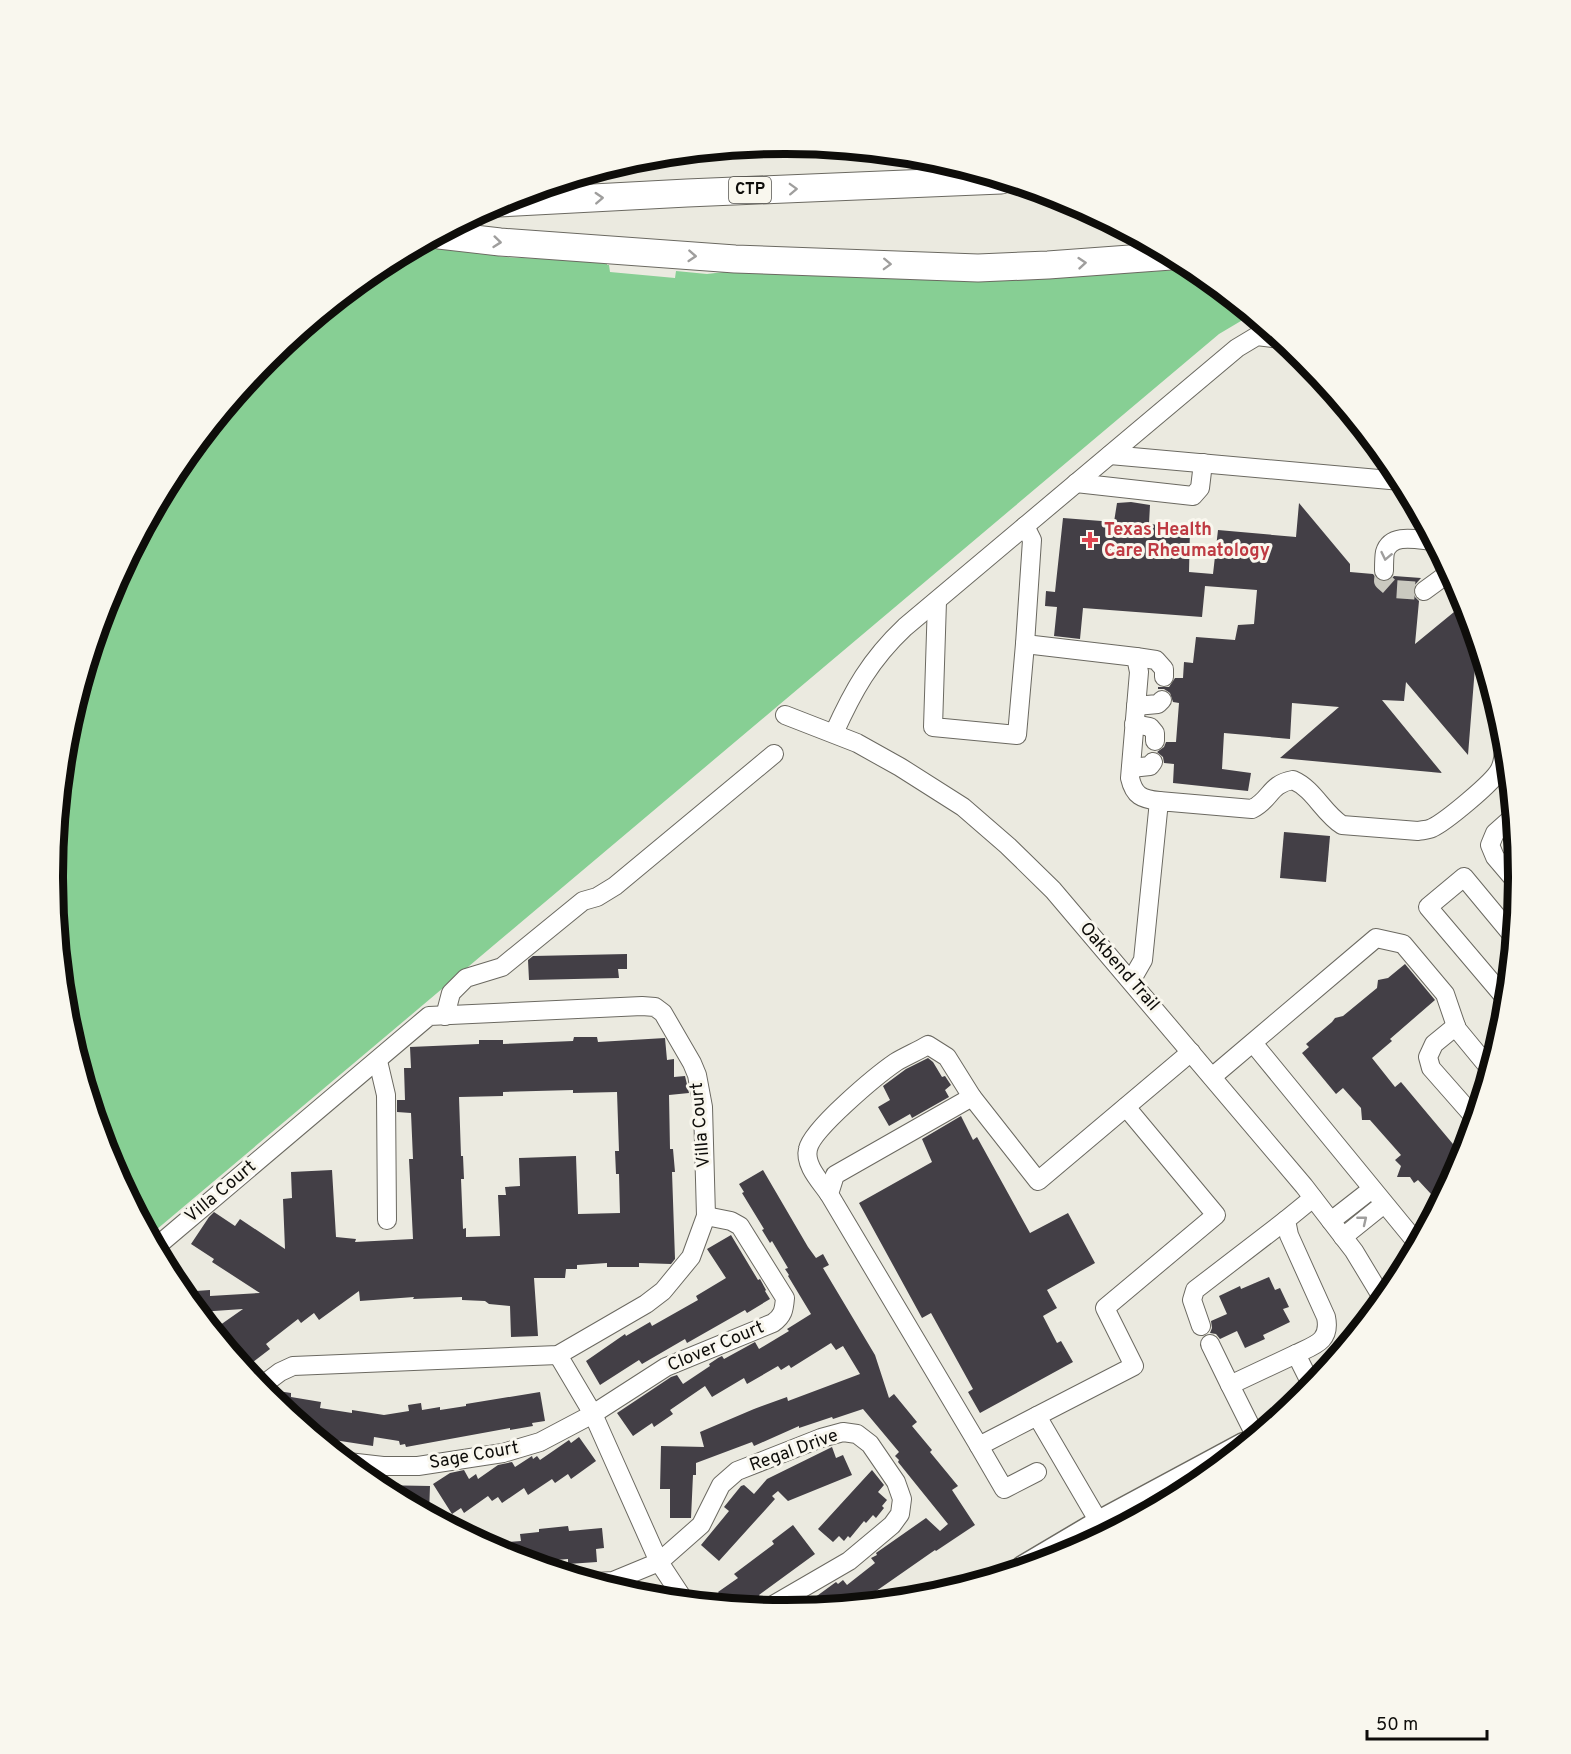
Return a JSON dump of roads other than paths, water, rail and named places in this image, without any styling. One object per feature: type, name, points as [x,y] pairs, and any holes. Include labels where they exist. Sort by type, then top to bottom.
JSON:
[{"type":"highway","name":"CTP","points":[[530,201],[978,181]]},
{"type":"highway","points":[[452,236],[735,259],[978,268],[1048,266],[1157,257]]},
{"type":"main road","points":[[1109,1523],[1191,1475]]},
{"type":"street","points":[[834,733],[858,683],[892,640],[1237,348],[1257,336],[1265,337]]},
{"type":"street","points":[[1110,455],[1388,480]]},
{"type":"street","points":[[1076,483],[1194,496],[1200,488],[1203,463]]},
{"type":"street","points":[[937,601],[933,727],[1017,735],[1032,540],[1025,526]]},
{"type":"street","points":[[1384,571],[1385,551],[1394,541],[1401,539],[1424,540]]},
{"type":"street","points":[[1424,591],[1442,578]]},
{"type":"street","points":[[1024,644],[1156,660],[1164,669],[1164,677]]},
{"type":"street","points":[[1136,657],[1139,672],[1131,768],[1132,788],[1145,800],[1252,809],[1259,806],[1276,785],[1293,780],[1307,789],[1334,820],[1342,825],[1418,831],[1431,829],[1441,823],[1491,781],[1500,769]]},
{"type":"street","points":[[1135,715],[1162,700]]},
{"type":"street","name":"Oakbend Trail","points":[[785,715],[834,733],[900,766],[963,807],[1008,846],[1053,890],[1313,1198],[1343,1237],[1377,1290]]},
{"type":"street","points":[[1135,715],[1155,733],[1155,741]]},
{"type":"street","points":[[445,1016],[451,993],[466,978],[502,967],[583,901],[597,897],[615,886],[774,754]]},
{"type":"street","points":[[1131,768],[1150,766],[1153,762]]},
{"type":"street","points":[[1131,981],[1143,960],[1159,801]]},
{"type":"street","points":[[1505,824],[1495,833],[1490,845],[1495,857],[1508,872]]},
{"type":"street","points":[[1499,990],[1428,907],[1464,878],[1506,927]]},
{"type":"street","points":[[1212,1077],[1376,938],[1402,944],[1445,994],[1456,1026],[1484,1061]]},
{"type":"street","name":"Villa Court","points":[[162,1242],[429,1016],[642,1006],[655,1007],[663,1012],[697,1075],[703,1107],[706,1216],[690,1257],[680,1273],[663,1291],[646,1304],[558,1354],[293,1366],[268,1381]]},
{"type":"street","points":[[1456,1026],[1434,1044],[1428,1057],[1431,1068],[1469,1111]]},
{"type":"street","points":[[1253,1043],[1412,1237]]},
{"type":"street","points":[[1037,1472],[1004,1489],[829,1194],[809,1165],[807,1150],[816,1134],[844,1106],[896,1062],[928,1045],[947,1057],[972,1097],[1038,1181],[1191,1052]]},
{"type":"street","points":[[378,1061],[386,1095],[387,1220]]},
{"type":"street","points":[[829,1194],[835,1175],[972,1097]]},
{"type":"street","points":[[979,1446],[1134,1366],[1105,1308],[1216,1215],[1126,1107]]},
{"type":"street","points":[[1331,1221],[1372,1189]]},
{"type":"street","points":[[1201,1326],[1192,1300],[1195,1290],[1313,1198]]},
{"type":"street","points":[[1343,1237],[1383,1204]]},
{"type":"street","name":"Clover Court","points":[[593,1414],[666,1367],[781,1318],[785,1298],[740,1226],[731,1221],[706,1216]]},
{"type":"street","points":[[1230,1385],[1318,1343],[1328,1328],[1326,1317],[1289,1235],[1286,1220]]},
{"type":"street","points":[[1210,1344],[1252,1428]]},
{"type":"street","points":[[558,1354],[593,1414],[659,1562],[678,1591]]},
{"type":"street","points":[[1296,1354],[1307,1376]]},
{"type":"street","name":"Sage Court","points":[[365,1464],[418,1466],[503,1453],[540,1442],[593,1414]]},
{"type":"street","points":[[1037,1416],[1102,1527]]},
{"type":"street","name":"Regal Drive","points":[[659,1562],[701,1526],[721,1485],[737,1471],[821,1438],[843,1432],[857,1434],[870,1444],[896,1482],[902,1499],[900,1514],[892,1525],[849,1561],[782,1600]]},
{"type":"street","points":[[617,1579],[659,1562]]},
{"type":"tunnel","points":[[1384,571],[1383,581],[1392,589],[1424,591]]},
{"type":"place","name":"Texas Health Care Rheumatology","points":[[1090,540]]}]
